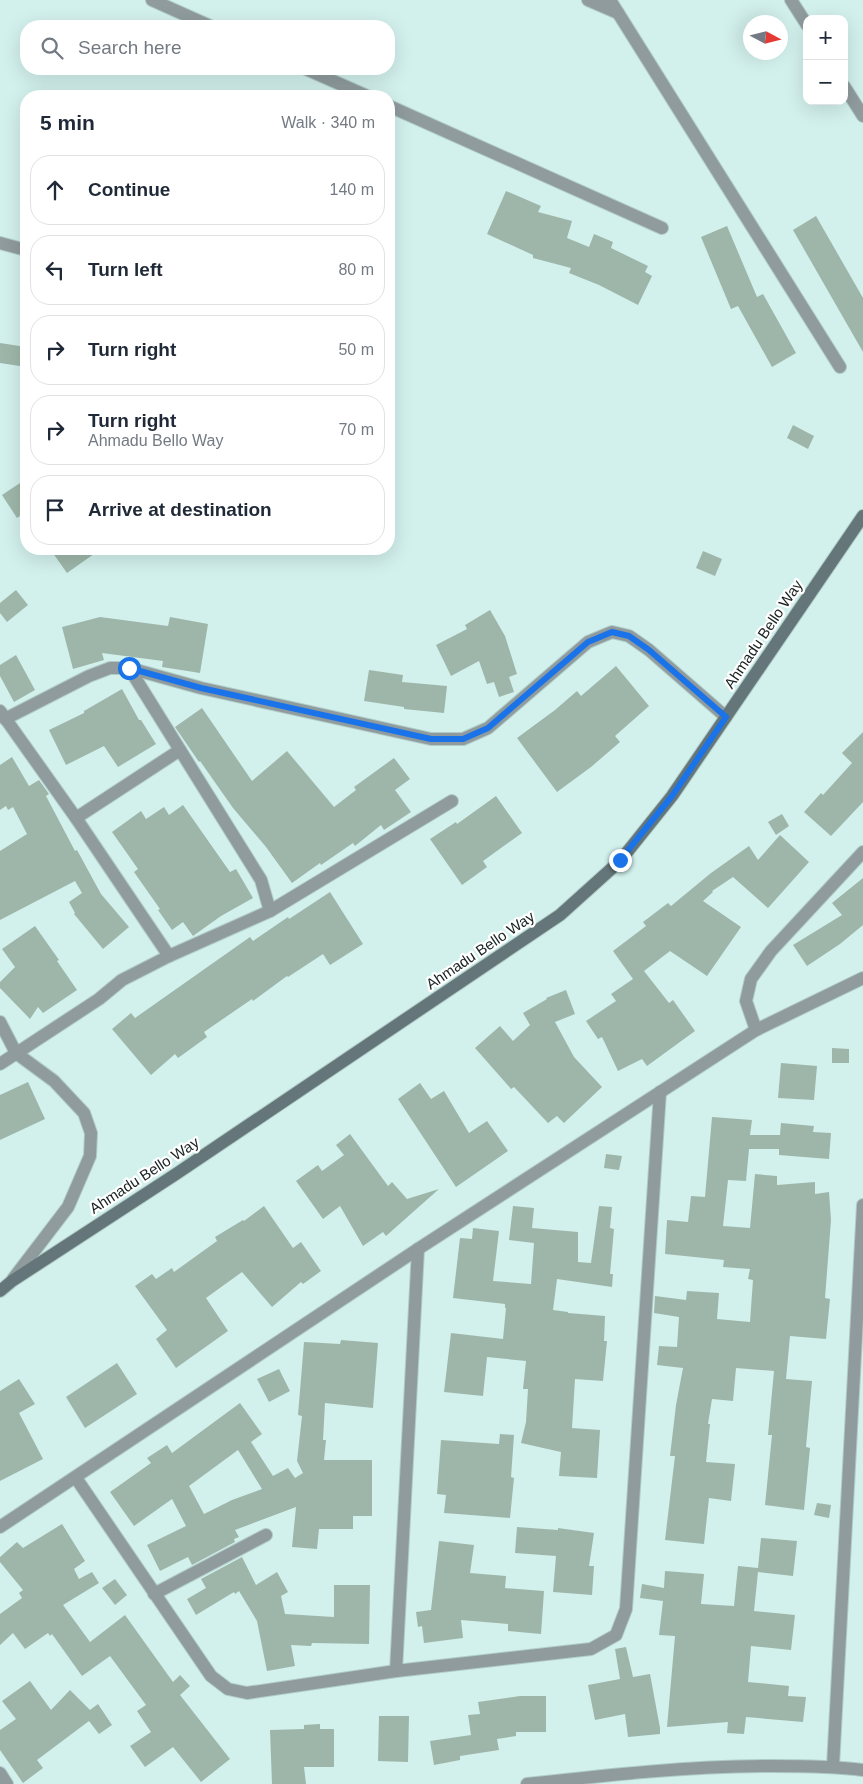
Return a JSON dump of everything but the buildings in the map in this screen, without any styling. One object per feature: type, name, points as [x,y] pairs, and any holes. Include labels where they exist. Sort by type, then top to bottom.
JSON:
[{"type":"street","points":[[152,0],[197,20]]},
{"type":"street","points":[[588,0],[618,13]]},
{"type":"street","points":[[610,0],[840,367]]},
{"type":"street","points":[[791,0],[803,20]]},
{"type":"street","points":[[320,75],[353,90]]},
{"type":"street","points":[[848,92],[863,116]]},
{"type":"street","points":[[395,109],[662,228]]},
{"type":"street","points":[[0,242],[20,248]]},
{"type":"street","name":"Ahmadu Bello Way","points":[[0,1291],[12,1281],[176,1174],[560,915],[620,860],[672,796],[863,516]]},
{"type":"street","points":[[169,956],[76,818],[3,715],[110,668],[129,668],[201,688],[431,739],[463,739],[488,728],[588,642],[612,632],[629,636],[649,650],[726,717]]},
{"type":"street","points":[[129,668],[261,880],[270,911]]},
{"type":"street","points":[[76,818],[180,750]]},
{"type":"street","points":[[0,1064],[99,999],[122,980],[169,956],[270,911],[452,801]]},
{"type":"street","points":[[756,1030],[746,1001],[751,979],[771,950],[863,852]]},
{"type":"street","points":[[0,1527],[418,1249],[756,1030],[863,978]]},
{"type":"street","points":[[0,1022],[16,1053],[54,1081],[84,1113],[91,1134],[90,1156],[68,1207],[12,1281]]},
{"type":"street","points":[[76,1478],[211,1676],[228,1690],[247,1693],[396,1671],[591,1649],[616,1635],[626,1609],[660,1092]]},
{"type":"street","points":[[833,1766],[863,1205]]},
{"type":"street","points":[[396,1671],[418,1249]]},
{"type":"street","points":[[154,1594],[266,1535]]},
{"type":"street","points":[[527,1784],[607,1775],[734,1766],[833,1766],[863,1770]]},
{"type":"street","points":[[0,1773],[7,1784]]},
{"type":"route","points":[[129,668],[201,688],[431,739],[463,739],[488,728],[588,642],[612,632],[629,636],[649,650],[726,717],[672,796],[620,860]]}]
